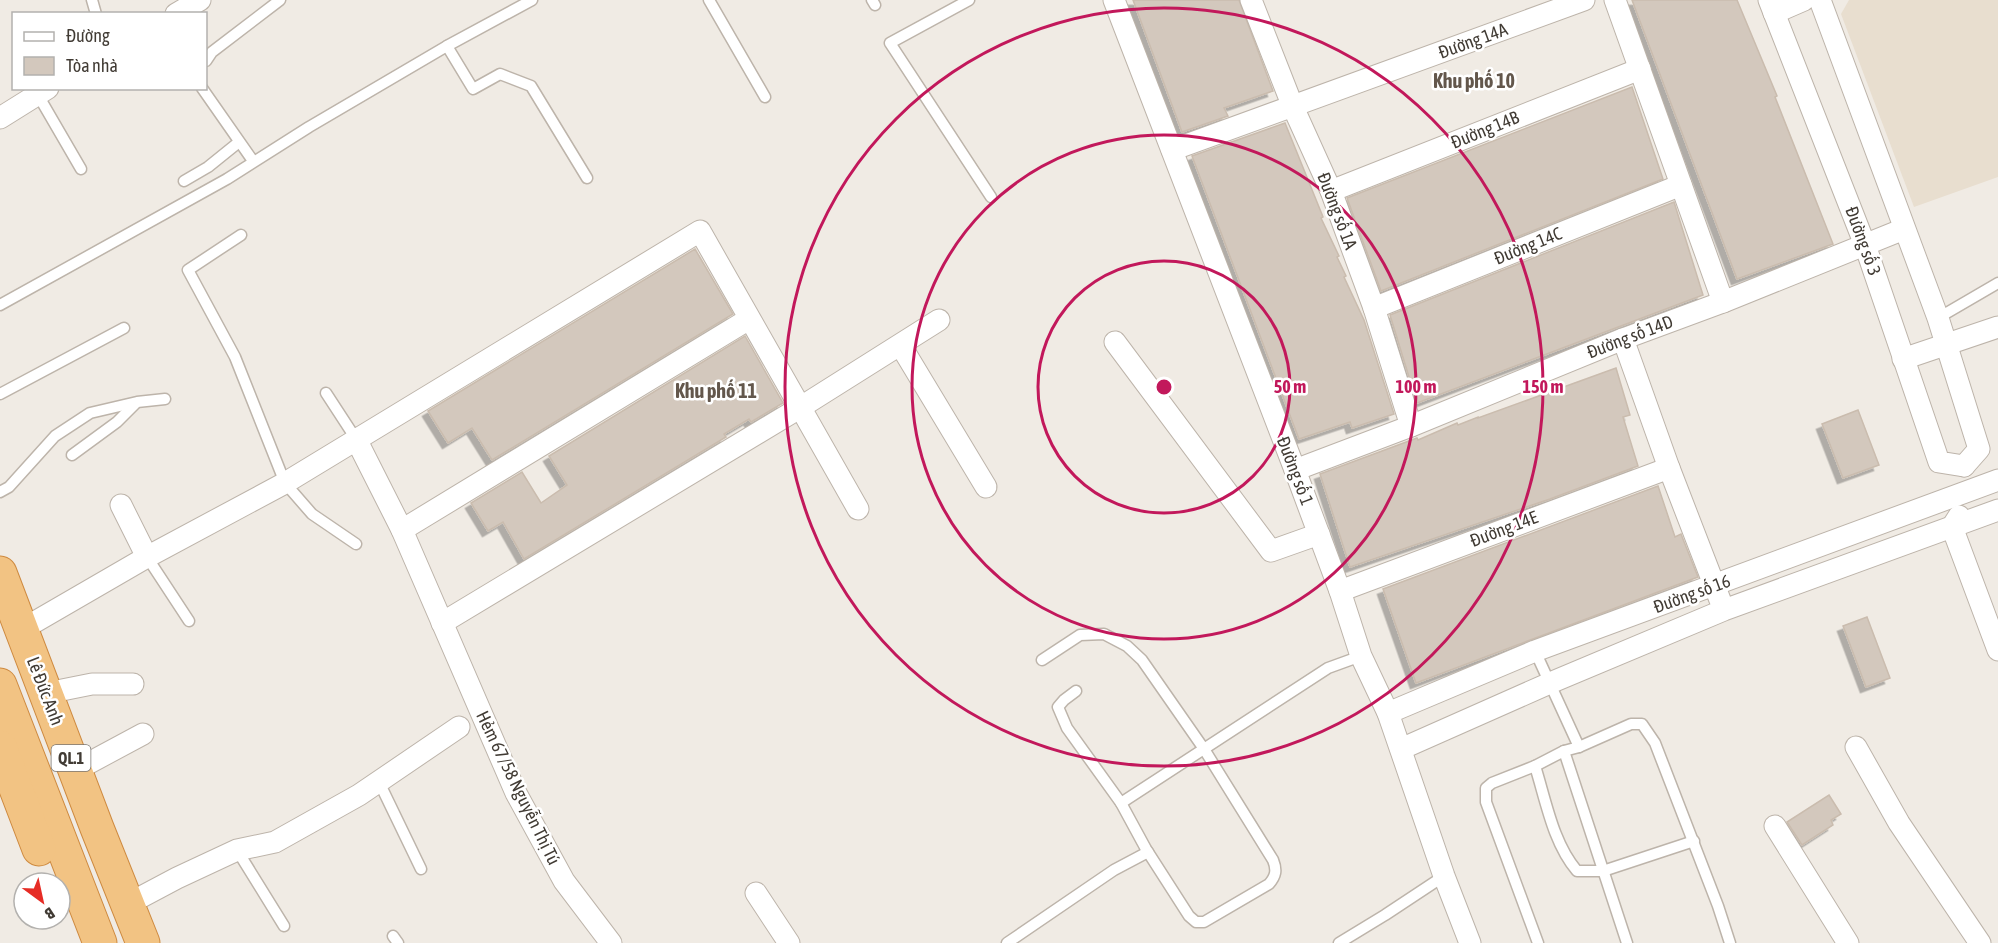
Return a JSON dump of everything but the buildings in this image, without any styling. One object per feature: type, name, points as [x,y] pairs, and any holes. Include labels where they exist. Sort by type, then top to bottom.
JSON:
[{"type":"highway","name":"Lê Đức Anh","points":[[0,573],[9,629],[122,943]]},
{"type":"highway","name":"Lê Đức Anh","points":[[9,629],[47,693],[143,943]]},
{"type":"highway","name":"QL.1","points":[[0,685],[100,943]]},
{"type":"highway","points":[[0,747],[47,871]]},
{"type":"street","points":[[179,12],[200,0]]},
{"type":"street","name":"Đường số 1","points":[[1114,0],[1295,470],[1340,591],[1360,656],[1388,713],[1444,876],[1470,943]]},
{"type":"street","name":"Đường số 1A","points":[[1251,0],[1293,107],[1331,191],[1374,308],[1411,426]]},
{"type":"street","name":"Đường 14A","points":[[1172,150],[1584,0]]},
{"type":"street","points":[[1615,0],[1723,302]]},
{"type":"street","points":[[1772,6],[1804,0]]},
{"type":"street","points":[[1820,0],[1938,318],[1979,449],[1964,466],[1974,489],[1952,527],[1998,650]]},
{"type":"street","name":"Đường số 3","points":[[1772,6],[1865,245],[1939,462],[1964,466]]},
{"type":"street","name":"Đường 14B","points":[[1331,191],[1640,69]]},
{"type":"street","points":[[0,118],[44,92]]},
{"type":"street","name":"Đường 14C","points":[[1374,308],[1681,184]]},
{"type":"street","name":"Đường số 14D","points":[[1295,470],[1904,229]]},
{"type":"street","points":[[9,629],[285,483],[700,231],[858,509]]},
{"type":"street","points":[[402,530],[749,319]]},
{"type":"street","points":[[442,622],[801,408],[939,320]]},
{"type":"street","points":[[1903,359],[1998,327]]},
{"type":"street","points":[[1623,339],[1669,468],[1724,610]]},
{"type":"street","points":[[1115,342],[1271,551],[1319,534]]},
{"type":"street","points":[[901,346],[986,487]]},
{"type":"street","name":"Hẻm 67/58 Nguyễn Thị Tú","points":[[356,439],[402,530],[516,793],[564,881],[611,943]]},
{"type":"street","name":"Đường 14E","points":[[1340,591],[1669,468]]},
{"type":"street","name":"Đường số 16","points":[[1388,713],[1535,651],[1998,480]]},
{"type":"street","points":[[121,505],[147,557]]},
{"type":"street","name":"Đường số 16","points":[[1401,749],[1724,610],[1998,510]]},
{"type":"street","points":[[1847,537],[1857,562]]},
{"type":"street","points":[[47,693],[92,684],[133,684]]},
{"type":"street","points":[[128,904],[237,850],[275,842],[379,782],[459,727]]},
{"type":"street","points":[[76,770],[143,734]]},
{"type":"street","points":[[1856,747],[1899,823],[1980,943]]},
{"type":"street","points":[[1775,826],[1848,943]]},
{"type":"street","points":[[756,893],[789,943]]},
{"type":"lane","points":[[207,60],[212,52],[280,0]]},
{"type":"lane","points":[[0,306],[228,178],[447,46],[532,0]]},
{"type":"lane","points":[[709,0],[765,97]]},
{"type":"lane","points":[[969,0],[890,43],[991,197]]},
{"type":"lane","points":[[447,46],[473,89],[500,74],[531,86],[587,178]]},
{"type":"lane","points":[[203,90],[253,161]]},
{"type":"lane","points":[[44,92],[81,169]]},
{"type":"lane","points":[[184,181],[208,167],[239,142]]},
{"type":"lane","points":[[241,235],[188,270],[235,357],[285,483],[312,514],[356,544]]},
{"type":"lane","points":[[1938,318],[1998,283]]},
{"type":"lane","points":[[0,394],[124,328]]},
{"type":"lane","points":[[326,393],[356,439]]},
{"type":"lane","points":[[0,492],[9,487],[55,436],[90,413],[136,402],[165,399]]},
{"type":"lane","points":[[72,455],[117,422],[136,402]]},
{"type":"lane","points":[[147,557],[189,621]]},
{"type":"lane","points":[[1042,660],[1080,635],[1104,634],[1126,646],[1142,660],[1204,749],[1273,860],[1276,868],[1275,877],[1269,884],[1214,917],[1204,922],[1196,922],[1148,852],[1121,803],[1067,728],[1059,707],[1076,691]]},
{"type":"lane","points":[[1535,651],[1579,747]]},
{"type":"lane","points":[[1121,803],[1328,668],[1360,656]]},
{"type":"lane","points":[[1538,943],[1486,802],[1486,788],[1492,783],[1535,766],[1564,751],[1579,747],[1631,724],[1642,724],[1655,743],[1694,841],[1730,943]]},
{"type":"lane","points":[[1564,751],[1627,943]]},
{"type":"lane","points":[[1535,766],[1558,840],[1576,872],[1603,871],[1694,841]]},
{"type":"lane","points":[[379,782],[421,869]]},
{"type":"lane","points":[[237,850],[284,926]]},
{"type":"lane","points":[[1007,943],[1114,870],[1148,852]]},
{"type":"lane","points":[[1339,943],[1444,876]]},
{"type":"shaded area","points":[[1849,0],[1998,0],[1998,177],[1914,207],[1841,14]]},
{"type":"district","name":"Khu phố 10","points":[[1474,81]]},
{"type":"district","name":"Khu phố 11","points":[[716,391]]}]
